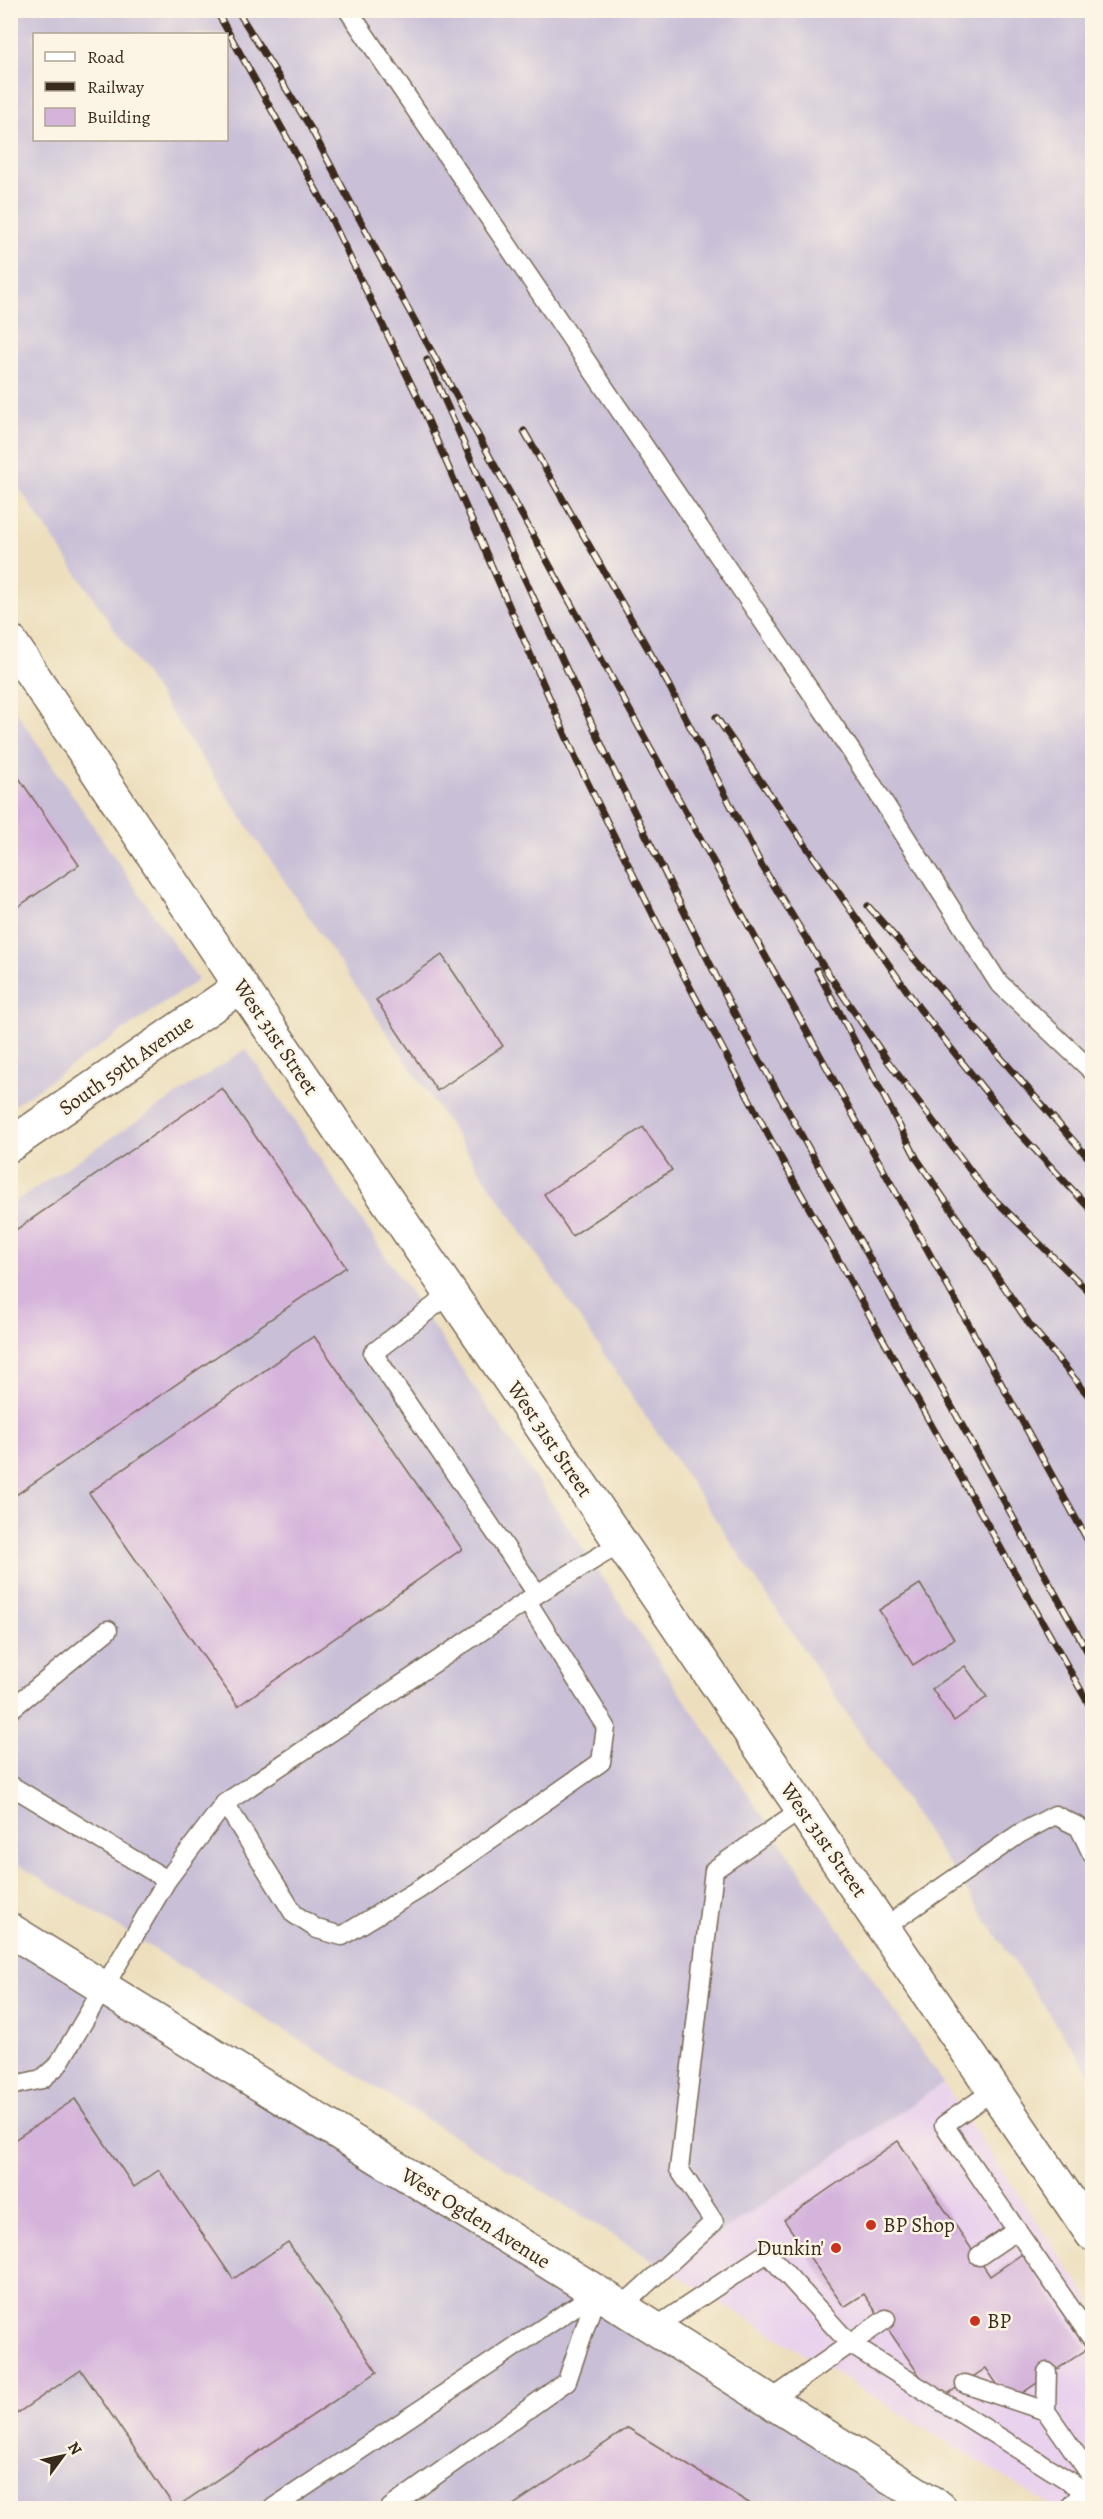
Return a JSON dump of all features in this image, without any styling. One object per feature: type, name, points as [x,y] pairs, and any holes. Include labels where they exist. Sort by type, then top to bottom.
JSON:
[{"type":"street","name":"West 31st Street","points":[[10,641],[241,986],[802,1809],[885,1927],[1092,2234]]},
{"type":"street","name":"South 59th Avenue","points":[[10,1145],[241,986]]},
{"type":"street","name":"West Ogden Avenue","points":[[10,1930],[609,2300],[939,2508]]},
{"type":"lane","points":[[348,10],[851,752],[998,982],[1092,1071]]},
{"type":"lane","points":[[225,1803],[294,1914],[317,1929],[342,1936],[420,1888],[601,1762],[606,1727],[532,1597],[373,1353],[451,1293]]},
{"type":"lane","points":[[10,2086],[42,2079],[58,2065],[167,1880],[225,1803],[532,1597],[621,1542]]},
{"type":"lane","points":[[10,1710],[108,1630]]},
{"type":"lane","points":[[10,1785],[167,1880]]},
{"type":"lane","points":[[273,2508],[609,2300],[714,2222],[679,2169],[714,1870],[802,1809]]},
{"type":"lane","points":[[885,1927],[1019,1834],[1055,1815],[1086,1825],[1092,1854]]},
{"type":"lane","points":[[994,2090],[944,2126],[1092,2339]]},
{"type":"lane","points":[[979,2256],[1017,2230]]},
{"type":"lane","points":[[654,2328],[767,2253],[850,2344],[1090,2483]]},
{"type":"lane","points":[[390,2508],[567,2381],[609,2300]]},
{"type":"lane","points":[[769,2401],[886,2319]]},
{"type":"lane","points":[[1047,2372],[1046,2411],[1090,2483]]},
{"type":"lane","points":[[965,2384],[1046,2411]]},
{"type":"lane","points":[[1069,2508],[1090,2483]]},
{"type":"shaded area","points":[[10,11],[1092,11],[1092,2077],[11,476]]},
{"type":"shaded area","points":[[10,703],[198,980],[11,1107],[10,1107]]},
{"type":"shaded area","points":[[246,1049],[943,2083],[667,2269],[11,1860],[10,1205]]},
{"type":"shaded area","points":[[11,1943],[923,2508],[11,2508]]},
{"type":"shaded area","points":[[943,2083],[1092,2303],[1092,2508],[1054,2508],[667,2269]]},
{"type":"building","points":[[10,765],[79,865],[10,912]]},
{"type":"building","points":[[442,955],[503,1046],[437,1091],[376,1000]]},
{"type":"building","points":[[222,1088],[346,1267],[10,1499],[10,1234]]},
{"type":"building","points":[[643,1127],[672,1170],[572,1236],[544,1194]]},
{"type":"building","points":[[314,1336],[462,1549],[238,1706],[89,1493]]},
{"type":"building","points":[[920,1584],[954,1639],[913,1665],[879,1610]]},
{"type":"building","points":[[965,1666],[987,1697],[954,1721],[932,1689]]},
{"type":"building","points":[[75,2099],[134,2187],[159,2170],[233,2279],[288,2242],[377,2372],[175,2508],[81,2370],[10,2418],[10,2143]]},
{"type":"building","points":[[898,2141],[990,2276],[1022,2254],[1087,2349],[1009,2402],[986,2368],[937,2401],[864,2294],[844,2307],[784,2220]]},
{"type":"building","points":[[628,2428],[757,2508],[509,2508]]},
{"type":"railway","points":[[216,10],[325,206],[419,400],[577,761],[672,953],[773,1144],[1092,1710]]},
{"type":"railway","points":[[237,10],[310,127],[1092,1548]]},
{"type":"railway","points":[[427,360],[503,532],[611,765],[742,1028],[1092,1660]]},
{"type":"railway","points":[[524,431],[668,684],[761,864],[821,963],[887,1060],[985,1190],[1092,1295]]},
{"type":"railway","points":[[716,717],[919,1008],[1012,1125],[1092,1211]]},
{"type":"railway","points":[[868,906],[1092,1162]]},
{"type":"railway","points":[[817,970],[917,1159],[1030,1325],[1092,1400]]},
{"type":"place","name":"BP Shop","points":[[871,2225]]},
{"type":"place","name":"Dunkin'","points":[[836,2248]]},
{"type":"place","name":"BP","points":[[975,2321]]}]
